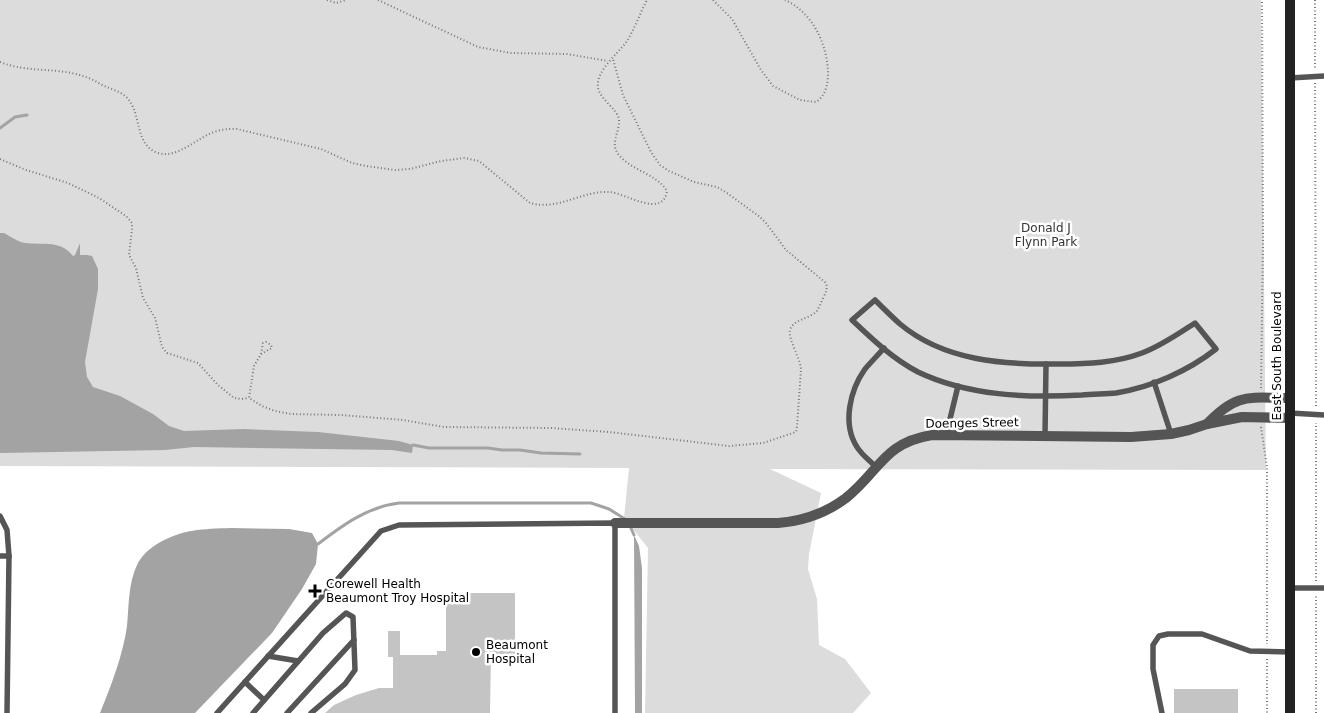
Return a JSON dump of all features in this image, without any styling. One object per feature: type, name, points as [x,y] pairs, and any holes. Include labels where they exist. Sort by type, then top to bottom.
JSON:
[{"type":"street","name":"East South Boulevard","points":[[1290,0],[1290,713]]},
{"type":"street","name":"Doenges Street","points":[[1206,424],[1222,408],[1234,401],[1244,398],[1290,398]]},
{"type":"street","name":"Doenges Street","points":[[615,523],[778,523],[795,521],[813,516],[838,504],[896,447],[907,440],[932,435],[1131,436],[1171,434],[1206,424],[1242,418],[1290,416]]},
{"type":"lane","points":[[1290,78],[1324,76]]},
{"type":"lane","points":[[875,300],[901,324],[923,339],[944,349],[984,361],[1011,364],[1046,364],[1096,363],[1121,360],[1158,346],[1195,323],[1216,349],[1202,360],[1181,372],[1116,393],[1046,396],[990,392],[958,386],[918,372],[900,361],[852,320],[875,300]]},
{"type":"lane","points":[[876,467],[857,448],[850,432],[848,412],[854,391],[864,370],[884,348]]},
{"type":"lane","points":[[1045,436],[1046,364]]},
{"type":"lane","points":[[1154,382],[1171,434]]},
{"type":"lane","points":[[948,434],[958,386]]},
{"type":"lane","points":[[1290,416],[1324,415]]},
{"type":"lane","points":[[0,516],[7,530],[8,556],[7,713]]},
{"type":"lane","points":[[217,713],[381,531],[399,525],[615,523],[615,713]]},
{"type":"lane","points":[[0,556],[8,556]]},
{"type":"lane","points":[[1290,588],[1324,588]]},
{"type":"lane","points":[[253,713],[323,633],[346,613],[353,617],[355,670],[345,684],[311,713]]},
{"type":"lane","points":[[1162,713],[1153,668],[1153,645],[1159,636],[1168,634],[1202,634],[1242,649],[1290,652]]},
{"type":"lane","points":[[287,713],[354,640]]},
{"type":"lane","points":[[268,656],[298,661]]},
{"type":"lane","points":[[245,682],[264,700]]},
{"type":"lane","points":[[0,705],[7,706]]},
{"type":"path","points":[[327,0],[336,3],[346,0]]},
{"type":"path","points":[[378,0],[478,47],[512,53],[566,54],[599,61],[613,59],[627,40],[647,0]]},
{"type":"path","points":[[713,0],[732,20],[761,70],[773,86],[800,100],[816,102],[825,94],[827,88],[826,56],[819,34],[813,24],[802,12],[785,0]]},
{"type":"path","points":[[1261,398],[1263,243],[1262,0]]},
{"type":"path","points":[[1315,0],[1315,68]]},
{"type":"path","points":[[0,159],[68,184],[99,198],[126,216],[132,223],[129,255],[136,268],[143,298],[155,318],[162,348],[167,354],[198,363],[218,385],[234,398],[249,398],[268,408],[291,414],[341,415],[403,420],[444,427],[552,428],[609,432],[729,446],[763,442],[796,432],[801,368],[800,360],[790,334],[791,328],[794,324],[818,310],[827,291],[826,283],[786,250],[760,218],[727,193],[717,187],[694,182],[669,172],[660,165],[651,152],[623,95],[613,59]]},
{"type":"path","points":[[0,62],[19,68],[83,76],[123,95],[131,102],[137,116],[142,139],[148,148],[158,153],[167,154],[182,150],[215,131],[237,129],[321,149],[352,163],[395,170],[410,169],[441,161],[464,158],[479,161],[530,203],[538,205],[552,205],[600,191],[614,192],[634,200],[657,204],[664,201],[668,191],[659,181],[626,162],[614,148],[618,117],[598,88],[598,80],[608,61]]},
{"type":"path","points":[[1315,84],[1316,405]]},
{"type":"path","points":[[249,398],[254,366],[261,354],[263,343],[266,342],[271,345],[272,348],[261,354]]},
{"type":"path","points":[[1259,417],[1267,467],[1267,713]]},
{"type":"path","points":[[1316,423],[1316,581]]},
{"type":"path","points":[[1316,594],[1316,713]]},
{"type":"green space","name":"Donald J Flynn Park","points":[[0,0],[1261,0],[1266,470],[770,469],[821,493],[809,554],[808,569],[817,599],[819,645],[845,659],[871,693],[853,713],[645,713],[648,548],[624,518],[629,468],[0,466]]},
{"type":"shaded area","points":[[0,233],[25,243],[58,245],[73,256],[80,243],[80,255],[92,256],[98,269],[98,289],[85,362],[87,377],[93,387],[120,396],[153,414],[169,426],[184,431],[244,429],[318,432],[399,441],[413,445],[412,453],[392,450],[194,447],[165,450],[0,453]]},
{"type":"shaded area","points":[[231,528],[289,529],[312,533],[318,544],[316,564],[302,589],[272,633],[195,713],[100,713],[123,648],[132,580],[141,559],[154,546],[175,535],[202,530]]},
{"type":"shaded area","points":[[634,535],[639,546],[642,568],[642,713],[635,713]]},
{"type":"building","name":"Beaumont Hospital","points":[[446,593],[515,593],[515,654],[491,654],[490,713],[325,713],[334,705],[356,695],[379,688],[393,688],[393,657],[388,657],[388,631],[400,631],[400,655],[437,655],[437,651],[446,651]]},
{"type":"building","points":[[1174,689],[1238,689],[1238,713],[1174,713]]},
{"type":"waterway","points":[[0,128],[15,117],[27,115]]},
{"type":"waterway","points":[[413,445],[429,448],[488,448],[541,453],[580,454]]},
{"type":"waterway","points":[[318,544],[356,518],[376,508],[399,503],[591,503],[609,509],[625,519]]},
{"type":"waterway","points":[[630,526],[634,535]]},
{"type":"place","name":"Corewell Health Beaumont Troy Hospital","points":[[315,591]]},
{"type":"place","name":"Beaumont Hospital","points":[[476,652]]}]
